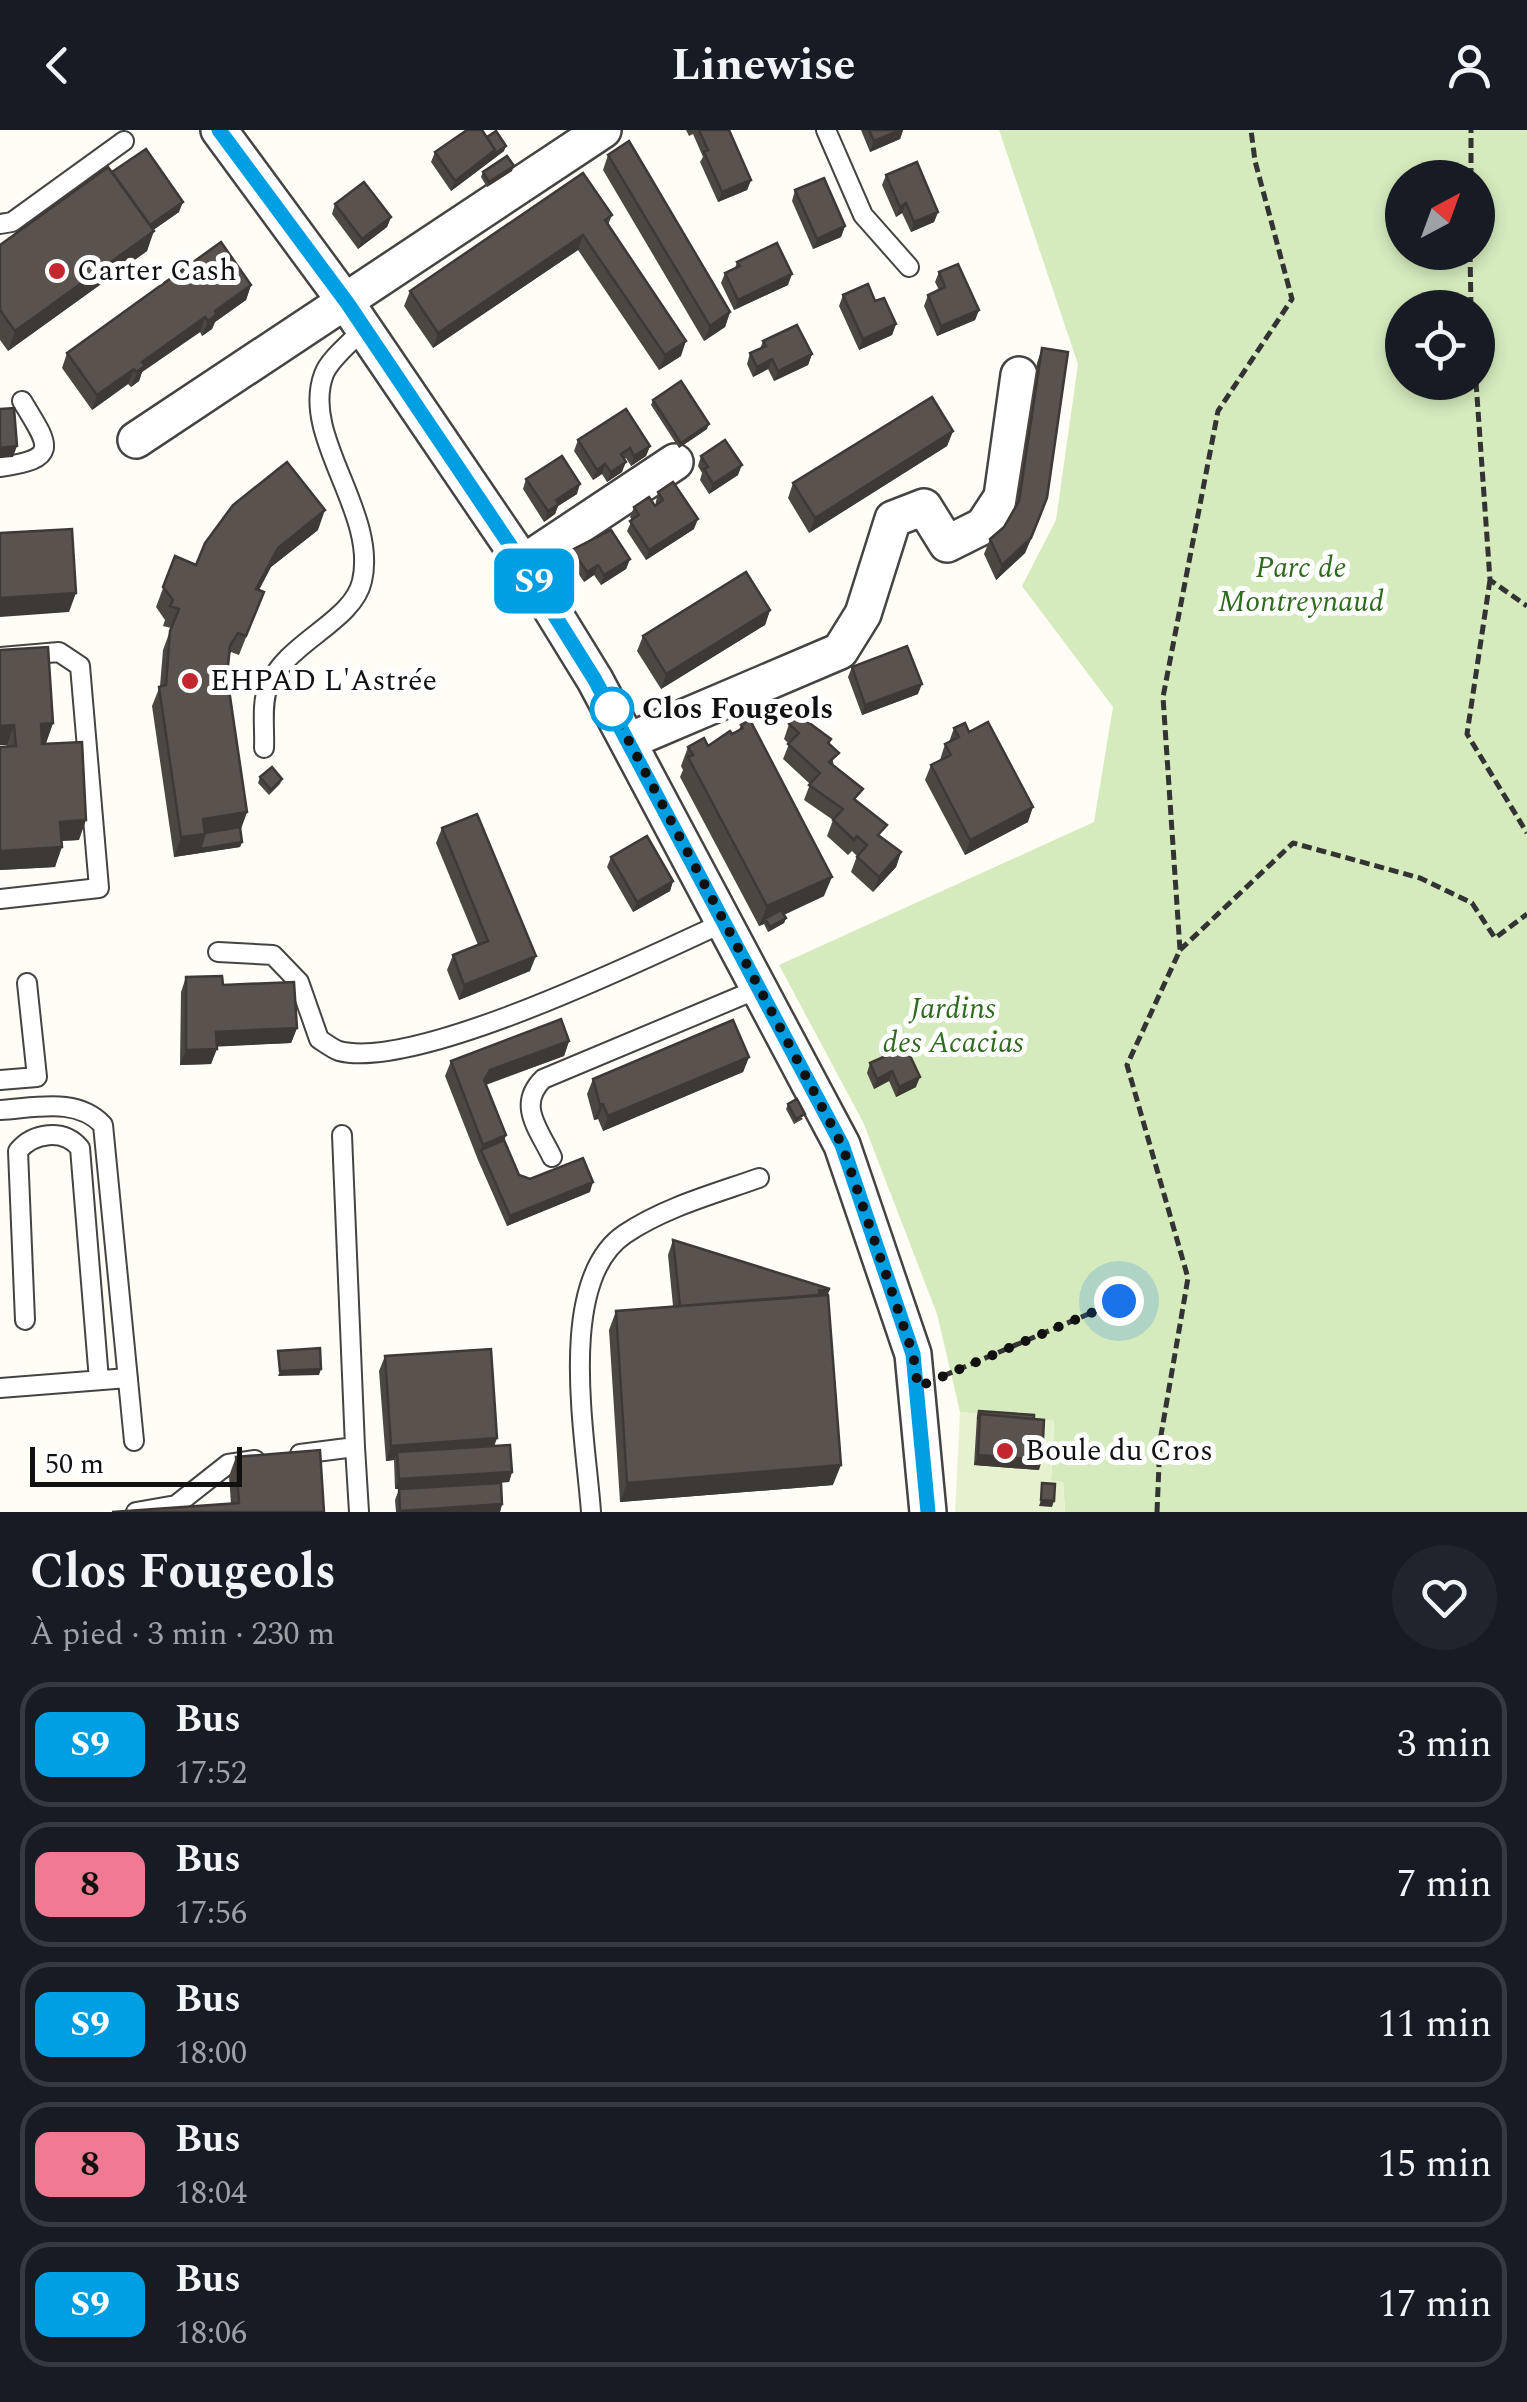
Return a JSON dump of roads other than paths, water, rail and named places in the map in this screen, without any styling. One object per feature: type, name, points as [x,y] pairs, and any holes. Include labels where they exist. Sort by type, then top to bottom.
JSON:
[{"type":"street","points":[[219,130],[356,316],[522,563],[630,740],[842,1145],[913,1354],[928,1512]]},
{"type":"street","points":[[136,440],[356,316],[603,130]]},
{"type":"street","points":[[630,740],[840,651],[863,614],[893,519],[924,506],[947,544],[983,526],[1002,497],[1019,376]]},
{"type":"street","points":[[522,563],[675,462]]},
{"type":"lane","points":[[826,130],[863,215],[909,268]]},
{"type":"lane","points":[[0,224],[12,222],[124,142]]},
{"type":"lane","points":[[264,748],[266,691],[282,660],[341,612],[362,584],[364,550],[320,413],[324,372],[356,316]]},
{"type":"lane","points":[[0,467],[35,462],[46,450],[47,440],[22,401]]},
{"type":"lane","points":[[0,657],[59,652],[80,666],[98,888],[0,899]]},
{"type":"lane","points":[[218,952],[273,955],[299,982],[319,1040],[339,1051],[386,1051],[548,1002],[725,922]]},
{"type":"lane","points":[[0,1080],[36,1077],[27,983]]},
{"type":"lane","points":[[552,1157],[527,1106],[528,1094],[542,1080],[760,988]]},
{"type":"lane","points":[[0,1110],[60,1106],[88,1110],[103,1126],[134,1441]]},
{"type":"lane","points":[[342,1135],[360,1512]]},
{"type":"lane","points":[[25,1320],[18,1151],[35,1136],[60,1136],[80,1148],[99,1380]]},
{"type":"lane","points":[[590,1512],[579,1332],[594,1271],[621,1236],[662,1214],[759,1178]]},
{"type":"lane","points":[[0,1388],[128,1378]]},
{"type":"lane","points":[[136,1512],[176,1505],[228,1464],[355,1447]]},
{"type":"place","name":"Carter Cash","points":[[57,271]]},
{"type":"place","name":"EHPAD L'Astrée","points":[[190,681]]},
{"type":"place","name":"Clos Fougeols","points":[[612,709]]},
{"type":"place","name":"Boule du Cros","points":[[1005,1451]]},
{"type":"park label","name":"Parc de Montreynaud","points":[[1301,585]]},
{"type":"park label","name":"Jardins des Acacias","points":[[953,1026]]}]
